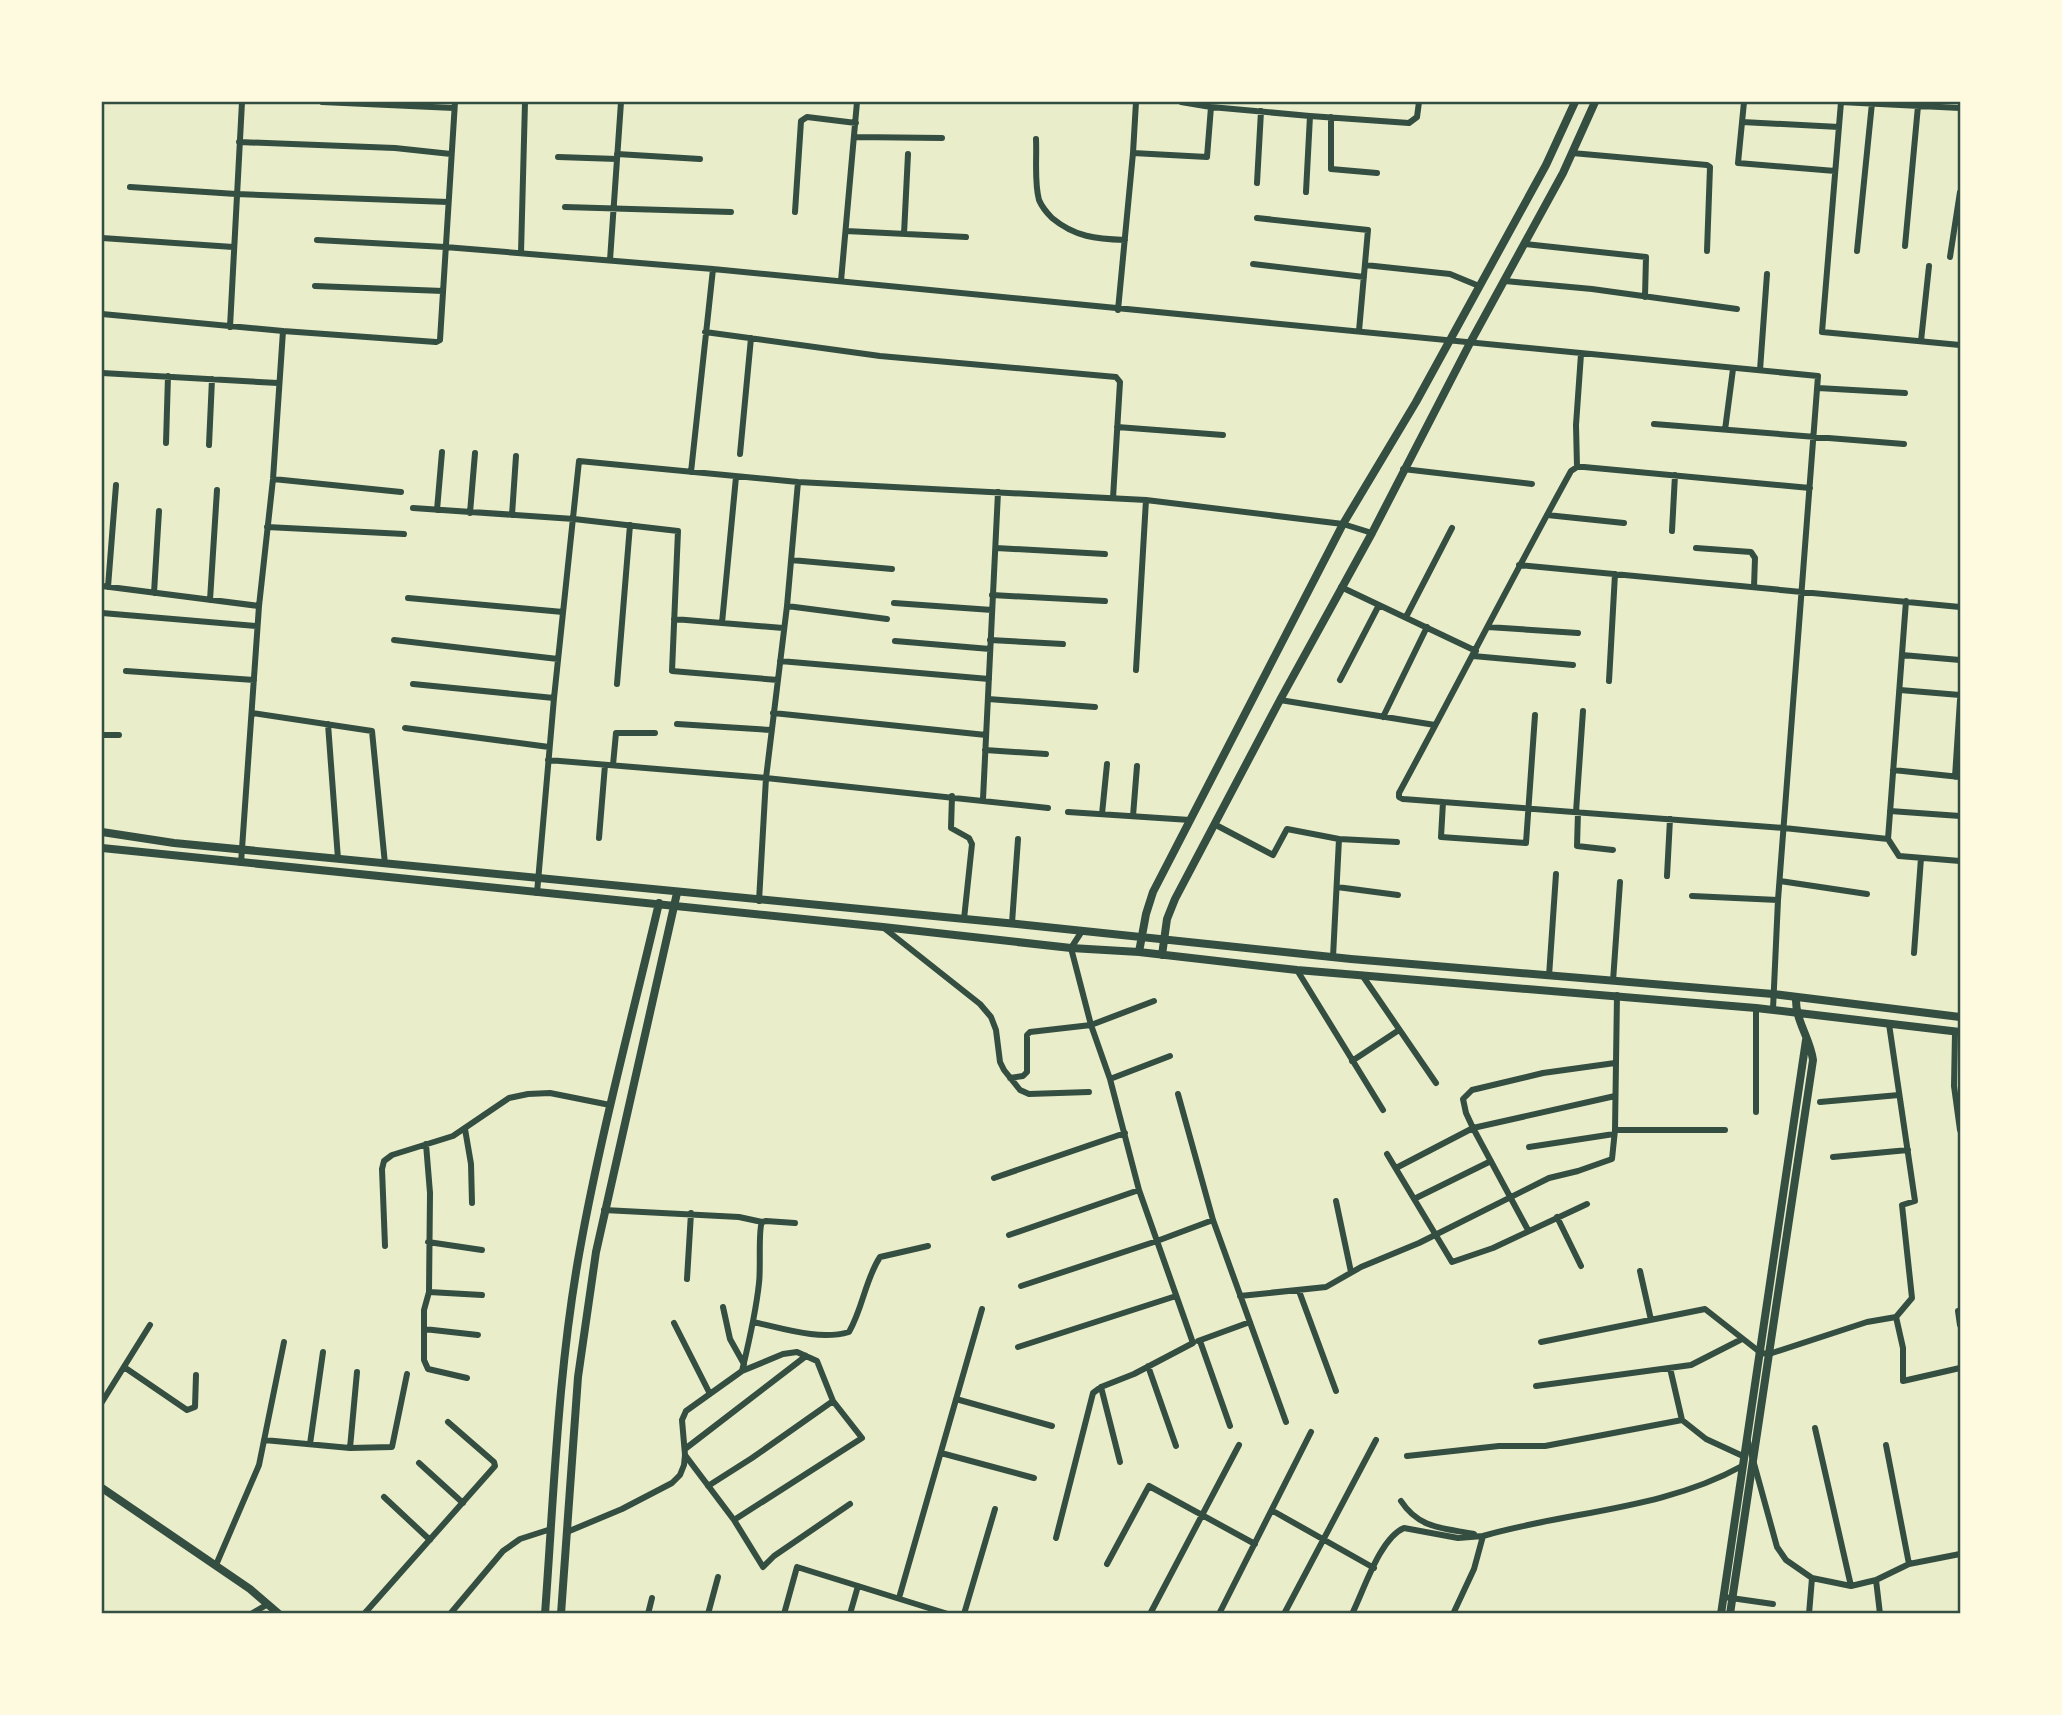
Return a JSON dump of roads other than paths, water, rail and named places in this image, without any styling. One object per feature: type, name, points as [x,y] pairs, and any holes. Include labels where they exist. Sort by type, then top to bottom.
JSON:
[{"type":"street","points":[[230,327],[242,102]]},
{"type":"street","points":[[102,314],[230,327],[438,342],[455,105],[322,102]]},
{"type":"street","points":[[521,253],[525,102]]},
{"type":"street","points":[[610,260],[621,102]]},
{"type":"street","points":[[841,281],[857,102]]},
{"type":"street","points":[[1118,310],[1136,102]]},
{"type":"street","points":[[1181,102],[1201,102],[1211,107],[1310,116],[1409,122],[1417,117],[1419,102]]},
{"type":"street","points":[[1139,952],[1140,936],[1153,892],[1343,524],[1450,340],[1546,165],[1575,102]]},
{"type":"street","points":[[1162,955],[1167,919],[1175,899],[1505,281],[1572,153],[1595,102]]},
{"type":"street","points":[[1744,102],[1738,163],[1835,171]]},
{"type":"street","points":[[1961,108],[1840,102],[1822,332],[1961,345]]},
{"type":"street","points":[[1857,251],[1872,103]]},
{"type":"street","points":[[1905,246],[1918,106]]},
{"type":"street","points":[[1133,153],[1207,157],[1211,107]]},
{"type":"street","points":[[1257,183],[1261,111]]},
{"type":"street","points":[[1306,192],[1310,116]]},
{"type":"street","points":[[794,212],[801,121],[807,117],[856,123]]},
{"type":"street","points":[[1331,117],[1331,169],[1377,173]]},
{"type":"street","points":[[1742,122],[1839,127]]},
{"type":"street","points":[[855,137],[942,138]]},
{"type":"street","points":[[1036,139],[1038,192],[1048,214],[1068,231],[1081,236],[1125,240]]},
{"type":"street","points":[[239,142],[395,148],[451,154]]},
{"type":"street","points":[[1572,153],[1710,167],[1707,251]]},
{"type":"street","points":[[904,234],[908,154]]},
{"type":"street","points":[[558,157],[700,159]]},
{"type":"street","points":[[130,187],[448,202]]},
{"type":"street","points":[[1950,257],[1957,231],[1961,192]]},
{"type":"street","points":[[565,207],[731,212]]},
{"type":"street","points":[[1256,218],[1368,230],[1359,331]]},
{"type":"street","points":[[846,231],[966,237]]},
{"type":"street","points":[[102,238],[233,247]]},
{"type":"street","points":[[317,240],[445,247],[713,269],[1818,376],[1778,900],[1773,1009]]},
{"type":"street","points":[[1524,244],[1646,257],[1645,296]]},
{"type":"street","points":[[1253,264],[1364,277]]},
{"type":"street","points":[[1365,265],[1450,274],[1479,286]]},
{"type":"street","points":[[1921,341],[1929,266]]},
{"type":"street","points":[[691,472],[713,269]]},
{"type":"street","points":[[1760,370],[1767,274]]},
{"type":"street","points":[[1505,281],[1737,309]]},
{"type":"street","points":[[315,286],[443,291]]},
{"type":"street","points":[[241,863],[257,626],[273,479],[283,331]]},
{"type":"street","points":[[705,332],[880,356],[1116,377],[1120,382],[1113,498]]},
{"type":"street","points":[[740,454],[751,338]]},
{"type":"street","points":[[1577,467],[1576,425],[1581,354]]},
{"type":"street","points":[[1725,430],[1733,369]]},
{"type":"street","points":[[102,373],[278,383]]},
{"type":"street","points":[[166,443],[168,376]]},
{"type":"street","points":[[209,445],[212,379]]},
{"type":"street","points":[[1818,388],[1905,393]]},
{"type":"street","points":[[1654,424],[1904,444]]},
{"type":"street","points":[[1117,427],[1223,435]]},
{"type":"street","points":[[437,510],[442,452]]},
{"type":"street","points":[[470,513],[475,453]]},
{"type":"street","points":[[512,515],[516,456]]},
{"type":"street","points":[[537,893],[549,747],[579,461],[798,482],[1146,500],[1343,524],[1372,533]]},
{"type":"street","points":[[1810,488],[1577,467],[1571,471],[1519,565],[1399,797],[1888,839]]},
{"type":"street","points":[[1403,469],[1532,484]]},
{"type":"street","points":[[1672,531],[1675,475]]},
{"type":"street","points":[[722,623],[736,477]]},
{"type":"street","points":[[273,479],[401,492]]},
{"type":"street","points":[[759,901],[766,778],[787,606],[798,482]]},
{"type":"street","points":[[116,485],[105,587],[259,606]]},
{"type":"street","points":[[210,600],[217,490]]},
{"type":"street","points":[[983,799],[998,492]]},
{"type":"street","points":[[1136,670],[1146,500]]},
{"type":"street","points":[[413,508],[574,519],[678,531],[672,671],[778,680]]},
{"type":"street","points":[[154,593],[159,512]]},
{"type":"street","points":[[1547,515],[1623,523]]},
{"type":"street","points":[[617,684],[630,525]]},
{"type":"street","points":[[267,527],[404,534]]},
{"type":"street","points":[[1406,617],[1452,528]]},
{"type":"street","points":[[996,548],[1105,554]]},
{"type":"street","points":[[1696,548],[1751,552],[1755,558],[1754,587]]},
{"type":"street","points":[[791,560],[892,569]]},
{"type":"street","points":[[1519,565],[1961,607]]},
{"type":"street","points":[[1609,681],[1615,574]]},
{"type":"street","points":[[1342,587],[1427,627],[1475,654],[1573,665]]},
{"type":"street","points":[[992,595],[1105,601]]},
{"type":"street","points":[[408,597],[563,612]]},
{"type":"street","points":[[1906,601],[1888,839],[1899,856],[1961,861]]},
{"type":"street","points":[[894,603],[992,610]]},
{"type":"street","points":[[1339,680],[1379,605]]},
{"type":"street","points":[[787,606],[887,619]]},
{"type":"street","points":[[102,613],[257,626]]},
{"type":"street","points":[[674,618],[783,628]]},
{"type":"street","points":[[1383,717],[1427,627]]},
{"type":"street","points":[[1488,627],[1578,633]]},
{"type":"street","points":[[394,640],[558,659]]},
{"type":"street","points":[[990,640],[1063,644]]},
{"type":"street","points":[[895,641],[990,649]]},
{"type":"street","points":[[1902,655],[1961,660]]},
{"type":"street","points":[[780,661],[989,679]]},
{"type":"street","points":[[125,671],[254,680]]},
{"type":"street","points":[[413,684],[554,698]]},
{"type":"street","points":[[1893,770],[1958,777],[1961,697],[1900,690]]},
{"type":"street","points":[[988,699],[1095,707]]},
{"type":"street","points":[[1280,700],[1436,725]]},
{"type":"street","points":[[1583,711],[1577,846],[1613,850]]},
{"type":"street","points":[[252,713],[370,729],[374,734],[385,864]]},
{"type":"street","points":[[773,713],[986,735]]},
{"type":"street","points":[[1443,802],[1441,837],[1526,843],[1535,715]]},
{"type":"street","points":[[328,724],[338,859]]},
{"type":"street","points":[[677,724],[771,730]]},
{"type":"street","points":[[405,728],[549,747]]},
{"type":"street","points":[[614,765],[616,733],[655,733]]},
{"type":"street","points":[[102,735],[119,735]]},
{"type":"street","points":[[985,750],[1046,754]]},
{"type":"street","points":[[548,760],[766,778],[1048,808]]},
{"type":"street","points":[[1102,814],[1107,764]]},
{"type":"street","points":[[599,838],[605,765]]},
{"type":"street","points":[[1133,816],[1137,766]]},
{"type":"street","points":[[952,796],[951,828],[969,838],[972,844],[964,919]]},
{"type":"street","points":[[1890,811],[1961,816]]},
{"type":"street","points":[[1068,812],[1190,820]]},
{"type":"street","points":[[1667,876],[1670,819]]},
{"type":"street","points":[[1214,824],[1273,855],[1287,829],[1339,839],[1397,842]]},
{"type":"street","points":[[102,832],[174,843],[759,901],[1012,923],[1333,957],[1773,994],[1961,1017]]},
{"type":"street","points":[[1012,923],[1018,839]]},
{"type":"street","points":[[1333,957],[1339,839]]},
{"type":"street","points":[[102,848],[1297,970],[1773,1009],[1958,1032],[1954,1086],[1960,1125]]},
{"type":"street","points":[[1914,953],[1922,858]]},
{"type":"street","points":[[1549,975],[1556,874]]},
{"type":"street","points":[[1780,881],[1867,894]]},
{"type":"street","points":[[1613,981],[1620,882]]},
{"type":"street","points":[[1337,887],[1398,895]]},
{"type":"street","points":[[545,1614],[563,1376],[576,1276],[610,1105],[662,891]]},
{"type":"street","points":[[561,1614],[578,1377],[604,1210],[677,893]]},
{"type":"street","points":[[1692,895],[1778,900]]},
{"type":"street","points":[[883,927],[979,1004],[991,1017],[996,1030],[1000,1062],[1020,1090],[1029,1094],[1089,1092]]},
{"type":"street","points":[[1082,931],[1071,948],[1091,1025],[1110,1079],[1139,1190],[1193,1343]]},
{"type":"street","points":[[1297,970],[1383,1110]]},
{"type":"street","points":[[1362,975],[1436,1083]]},
{"type":"street","points":[[1240,1296],[1326,1287],[1549,1178],[1612,1159],[1616,995]]},
{"type":"street","points":[[1721,1614],[1728,1597],[1754,1460],[1765,1353],[1800,1118],[1806,1033],[1796,1012],[1796,998]]},
{"type":"street","points":[[1010,1077],[1023,1076],[1027,1072],[1027,1035],[1030,1032],[1091,1025],[1154,1001]]},
{"type":"street","points":[[1756,1008],[1756,1112]]},
{"type":"street","points":[[1541,1342],[1705,1309],[1742,1339],[1765,1353],[1867,1322],[1896,1317],[1912,1298],[1902,1205],[1915,1201],[1889,1024]]},
{"type":"street","points":[[1352,1060],[1399,1030]]},
{"type":"street","points":[[1110,1079],[1170,1056]]},
{"type":"street","points":[[1528,1230],[1465,1113],[1463,1099],[1472,1090],[1543,1073],[1615,1063]]},
{"type":"street","points":[[384,1246],[382,1169],[384,1161],[392,1155],[453,1136],[509,1098],[550,1093],[610,1105]]},
{"type":"street","points":[[1178,1094],[1213,1220],[1286,1422]]},
{"type":"street","points":[[1820,1102],[1899,1095]]},
{"type":"street","points":[[1396,1168],[1473,1128],[1615,1096]]},
{"type":"street","points":[[466,1129],[471,1164],[472,1203]]},
{"type":"street","points":[[1529,1147],[1614,1132],[1724,1130]]},
{"type":"street","points":[[994,1178],[1125,1133]]},
{"type":"street","points":[[426,1144],[430,1193],[429,1292],[424,1310],[424,1360],[428,1369],[467,1378]]},
{"type":"street","points":[[1833,1157],[1908,1150]]},
{"type":"street","points":[[1387,1154],[1452,1262],[1493,1248],[1587,1204]]},
{"type":"street","points":[[1414,1199],[1491,1161]]},
{"type":"street","points":[[1009,1235],[1139,1190]]},
{"type":"street","points":[[1336,1200],[1352,1272]]},
{"type":"street","points":[[604,1210],[691,1213],[762,1222],[795,1223]]},
{"type":"street","points":[[687,1279],[691,1213]]},
{"type":"street","points":[[1557,1217],[1581,1266]]},
{"type":"street","points":[[1021,1286],[1213,1220]]},
{"type":"street","points":[[743,1368],[759,1283],[762,1244],[759,1226],[762,1222]]},
{"type":"street","points":[[428,1242],[482,1250]]},
{"type":"street","points":[[753,1322],[821,1335],[849,1332],[873,1267],[880,1256],[928,1246]]},
{"type":"street","points":[[1640,1271],[1651,1320]]},
{"type":"street","points":[[429,1292],[482,1295]]},
{"type":"street","points":[[1298,1292],[1336,1391]]},
{"type":"street","points":[[1018,1347],[1176,1296]]},
{"type":"street","points":[[723,1307],[730,1339],[743,1368]]},
{"type":"street","points":[[899,1598],[982,1310]]},
{"type":"street","points":[[1958,1311],[1961,1325]]},
{"type":"street","points":[[1896,1317],[1903,1348],[1903,1381],[1961,1368]]},
{"type":"street","points":[[1056,1538],[1093,1393],[1193,1343],[1250,1322]]},
{"type":"street","points":[[674,1323],[710,1394]]},
{"type":"street","points":[[102,1402],[150,1325]]},
{"type":"street","points":[[424,1329],[478,1335]]},
{"type":"street","points":[[1536,1387],[1690,1365],[1742,1339]]},
{"type":"street","points":[[1200,1340],[1230,1426]]},
{"type":"street","points":[[216,1565],[259,1465],[284,1342]]},
{"type":"street","points":[[567,1532],[622,1509],[672,1483],[680,1475],[685,1452],[682,1420],[686,1411],[743,1368],[797,1352],[817,1361],[833,1401],[862,1438],[734,1520]]},
{"type":"street","points":[[310,1444],[323,1353]]},
{"type":"street","points":[[1730,1614],[1728,1597],[1742,1466],[1765,1353]]},
{"type":"street","points":[[685,1452],[806,1356]]},
{"type":"street","points":[[1148,1366],[1176,1446]]},
{"type":"street","points":[[124,1367],[187,1410],[195,1408],[196,1375]]},
{"type":"street","points":[[1670,1368],[1682,1420],[1706,1439],[1754,1460]]},
{"type":"street","points":[[350,1448],[357,1372]]},
{"type":"street","points":[[264,1440],[350,1448],[389,1447],[394,1444],[407,1374]]},
{"type":"street","points":[[1101,1387],[1120,1462]]},
{"type":"street","points":[[956,1399],[1052,1426]]},
{"type":"street","points":[[708,1486],[833,1401]]},
{"type":"street","points":[[1407,1456],[1499,1446],[1545,1446],[1682,1420]]},
{"type":"street","points":[[364,1614],[495,1466],[494,1462],[448,1422]]},
{"type":"street","points":[[1815,1428],[1851,1586]]},
{"type":"street","points":[[1220,1614],[1311,1432]]},
{"type":"street","points":[[1747,1437],[1777,1547],[1786,1560],[1812,1578],[1851,1586],[1876,1580],[1909,1564],[1961,1554]]},
{"type":"street","points":[[1284,1614],[1376,1440]]},
{"type":"street","points":[[1150,1614],[1239,1445]]},
{"type":"street","points":[[1886,1445],[1909,1564]]},
{"type":"street","points":[[685,1452],[734,1520],[763,1567],[774,1556],[850,1504]]},
{"type":"street","points":[[942,1453],[1034,1478]]},
{"type":"street","points":[[419,1463],[463,1503]]},
{"type":"street","points":[[1352,1614],[1388,1540],[1404,1528],[1458,1538],[1483,1536],[1513,1527],[1660,1499],[1717,1480],[1742,1466]]},
{"type":"street","points":[[1107,1564],[1149,1486],[1255,1544]]},
{"type":"street","points":[[102,1488],[216,1565],[279,1614]]},
{"type":"street","points":[[384,1497],[430,1540]]},
{"type":"street","points":[[1401,1501],[1409,1513],[1427,1524],[1483,1536]]},
{"type":"street","points":[[964,1614],[995,1509]]},
{"type":"street","points":[[1273,1511],[1374,1569]]},
{"type":"street","points":[[450,1614],[503,1551],[520,1539],[551,1530]]},
{"type":"street","points":[[1453,1614],[1474,1569],[1483,1536]]},
{"type":"street","points":[[784,1614],[797,1567],[948,1614]]},
{"type":"street","points":[[708,1614],[718,1577]]},
{"type":"street","points":[[1809,1614],[1812,1578]]},
{"type":"street","points":[[1876,1580],[1880,1614]]},
{"type":"street","points":[[850,1614],[858,1586]]},
{"type":"street","points":[[1728,1597],[1773,1604]]},
{"type":"street","points":[[648,1614],[652,1598]]},
{"type":"street","points":[[251,1614],[268,1604]]},
{"type":"street","points":[[914,1614],[916,1605]]}]
